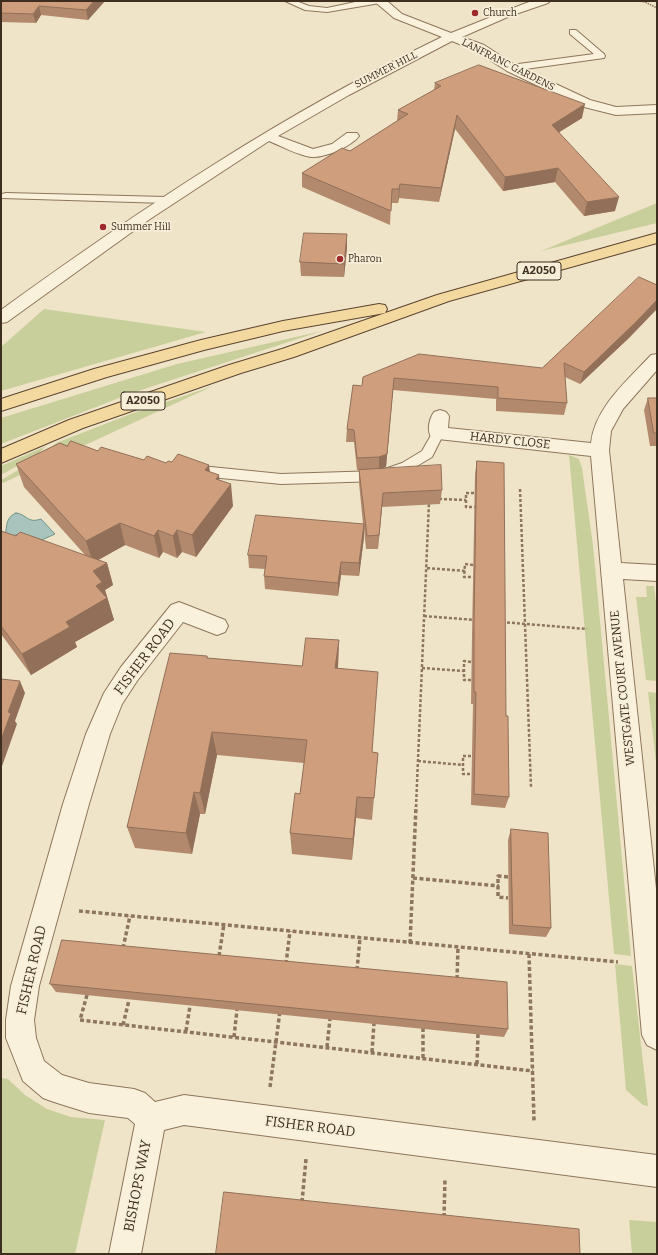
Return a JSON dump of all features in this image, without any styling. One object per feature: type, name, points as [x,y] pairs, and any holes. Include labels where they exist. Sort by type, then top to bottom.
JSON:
[{"type":"main road","name":"A2050","points":[[1,456],[76,424],[235,369],[288,353],[443,298],[657,238]]},
{"type":"main road","name":"A2050","points":[[1,404],[176,352],[269,329],[443,298]]},
{"type":"street","name":"LANFRANC GARDENS","points":[[380,1],[398,16],[480,48],[511,68],[585,103],[616,111],[657,109]]},
{"type":"street","name":"SUMMER HILL","points":[[1,318],[166,200],[268,136],[359,83],[452,36],[484,22],[544,1]]},
{"type":"street","points":[[268,136],[312,153],[337,147],[352,136]]},
{"type":"street","name":"WESTGATE COURT AVENUE","points":[[657,359],[615,406],[602,431],[600,450],[650,966],[655,1000],[657,1035]]},
{"type":"street","name":"HARDY CLOSE","points":[[439,425],[600,450]]},
{"type":"street","points":[[612,570],[657,573]]},
{"type":"street","name":"FISHER ROAD","points":[[217,626],[179,611],[129,674],[112,700],[98,734],[82,783],[25,986],[20,1020],[21,1038],[33,1071],[54,1087],[89,1098],[134,1104],[151,1118],[184,1110],[657,1172]]},
{"type":"street","name":"BISHOPS WAY","points":[[125,1254],[151,1118]]},
{"type":"lane","points":[[289,1],[308,8],[327,10],[380,1]]},
{"type":"lane","points":[[511,68],[601,56],[573,32]]},
{"type":"lane","points":[[6,196],[166,200]]},
{"type":"lane","points":[[180,468],[281,479],[380,476],[407,466],[427,454],[439,425]]},
{"type":"path","points":[[638,1],[645,2],[657,8]]},
{"type":"path","points":[[410,943],[430,498],[430,469],[427,454]]},
{"type":"path","points":[[520,489],[531,787]]},
{"type":"path","points":[[474,493],[466,493],[466,507],[474,507]]},
{"type":"path","points":[[430,498],[466,500]]},
{"type":"path","points":[[473,565],[465,564],[464,577],[473,577]]},
{"type":"path","points":[[427,568],[465,571]]},
{"type":"path","points":[[424,616],[478,620]]},
{"type":"path","points":[[494,621],[617,631]]},
{"type":"path","points":[[471,662],[464,661],[464,680],[471,680]]},
{"type":"path","points":[[422,668],[464,671]]},
{"type":"path","points":[[471,756],[463,756],[463,774],[471,774]]},
{"type":"path","points":[[418,761],[463,765]]},
{"type":"path","points":[[508,877],[498,876],[498,897],[508,898]]},
{"type":"path","points":[[413,878],[499,886]]},
{"type":"path","points":[[47,908],[650,966]]},
{"type":"path","points":[[123,949],[130,916]]},
{"type":"path","points":[[219,959],[224,924]]},
{"type":"path","points":[[285,970],[290,931]]},
{"type":"path","points":[[357,971],[360,938]]},
{"type":"path","points":[[457,981],[458,947]]},
{"type":"path","points":[[116,948],[130,950]]},
{"type":"path","points":[[529,954],[534,1155]]},
{"type":"path","points":[[212,958],[226,960]]},
{"type":"path","points":[[350,970],[364,972]]},
{"type":"path","points":[[450,981],[464,982]]},
{"type":"path","points":[[87,995],[80,1020],[532,1071]]},
{"type":"path","points":[[123,1025],[129,1000]]},
{"type":"path","points":[[186,1031],[190,1006]]},
{"type":"path","points":[[234,1037],[237,1010]]},
{"type":"path","points":[[266,1121],[280,1010]]},
{"type":"path","points":[[327,1047],[330,1019]]},
{"type":"path","points":[[372,1052],[374,1023]]},
{"type":"path","points":[[423,1028],[423,1058]]},
{"type":"path","points":[[477,1064],[478,1034]]},
{"type":"path","points":[[301,1206],[304,1183]]},
{"type":"path","points":[[444,1222],[445,1198]]},
{"type":"green space","points":[[657,203],[657,223],[541,251]]},
{"type":"green space","points":[[44,309],[206,332],[1,391],[1,347]]},
{"type":"green space","points":[[322,331],[132,393],[1,444],[1,418],[177,364]]},
{"type":"green space","points":[[213,386],[3,483],[1,480],[39,458],[56,443],[128,415]]},
{"type":"green space","points":[[46,446],[37,455],[1,475],[1,466]]},
{"type":"green space","points":[[569,455],[579,459],[582,468],[593,545],[631,956],[614,954]]},
{"type":"green space","points":[[646,586],[654,586],[657,611],[657,681],[646,680],[636,597],[647,597]]},
{"type":"green space","points":[[648,692],[657,693],[657,771]]},
{"type":"green space","points":[[615,964],[632,966],[648,1106],[643,1105],[626,1090]]},
{"type":"green space","points":[[1,1078],[8,1079],[25,1095],[47,1109],[71,1117],[105,1120],[75,1254],[1,1254]]},
{"type":"green space","points":[[629,1220],[657,1222],[657,1254],[632,1254]]},
{"type":"water","points":[[16,513],[23,515],[30,520],[41,519],[55,534],[44,539],[31,542],[19,534],[4,538],[8,520]]},
{"type":"building","points":[[1,1],[94,1],[86,10],[39,6],[33,14],[1,13]]},
{"type":"building","points":[[479,65],[585,104],[552,125],[619,197],[587,202],[558,168],[505,177],[457,115],[441,188],[400,184],[399,189],[392,189],[391,211],[302,173],[342,148],[350,151],[408,114],[398,110],[441,86],[435,83]]},
{"type":"building","points":[[304,233],[347,234],[344,264],[300,262]]},
{"type":"building","points":[[639,277],[657,285],[657,300],[584,372],[564,363],[567,403],[498,398],[498,387],[394,378],[387,454],[379,457],[357,458],[354,430],[347,429],[353,385],[362,386],[363,377],[419,354],[542,368]]},
{"type":"building","points":[[648,398],[657,398],[657,433],[654,433]]},
{"type":"building","points":[[71,441],[98,451],[101,447],[144,460],[147,456],[166,463],[168,461],[172,462],[178,454],[209,465],[205,470],[219,475],[216,479],[231,484],[192,535],[177,530],[173,536],[158,530],[154,536],[120,523],[86,541],[16,464],[60,443],[67,446]]},
{"type":"building","points":[[477,461],[504,463],[506,716],[508,716],[509,797],[474,794],[476,692],[474,692],[474,622]]},
{"type":"building","points":[[441,465],[442,490],[383,493],[379,535],[367,536],[359,470]]},
{"type":"building","points":[[256,515],[364,524],[359,563],[341,562],[338,583],[264,576],[267,556],[248,555]]},
{"type":"building","points":[[1,531],[16,536],[20,532],[107,563],[93,571],[102,582],[96,586],[107,598],[66,622],[70,627],[22,654],[1,626]]},
{"type":"building","points":[[306,638],[339,640],[335,668],[378,672],[372,752],[378,753],[374,798],[357,797],[353,839],[290,833],[295,793],[300,794],[307,740],[212,732],[200,793],[194,792],[186,833],[127,827],[170,653],[207,656],[207,658],[302,666]]},
{"type":"building","points":[[1,679],[20,681],[8,712],[11,713],[1,740]]},
{"type":"building","points":[[511,829],[548,833],[551,928],[513,925]]},
{"type":"building","points":[[62,940],[507,982],[508,1029],[50,984]]},
{"type":"building","points":[[224,1192],[579,1229],[580,1254],[216,1254]]},
{"type":"place","name":"Church","points":[[475,13]]},
{"type":"place","name":"Summer Hill","points":[[103,227]]},
{"type":"place","name":"Pharon","points":[[340,259]]}]
